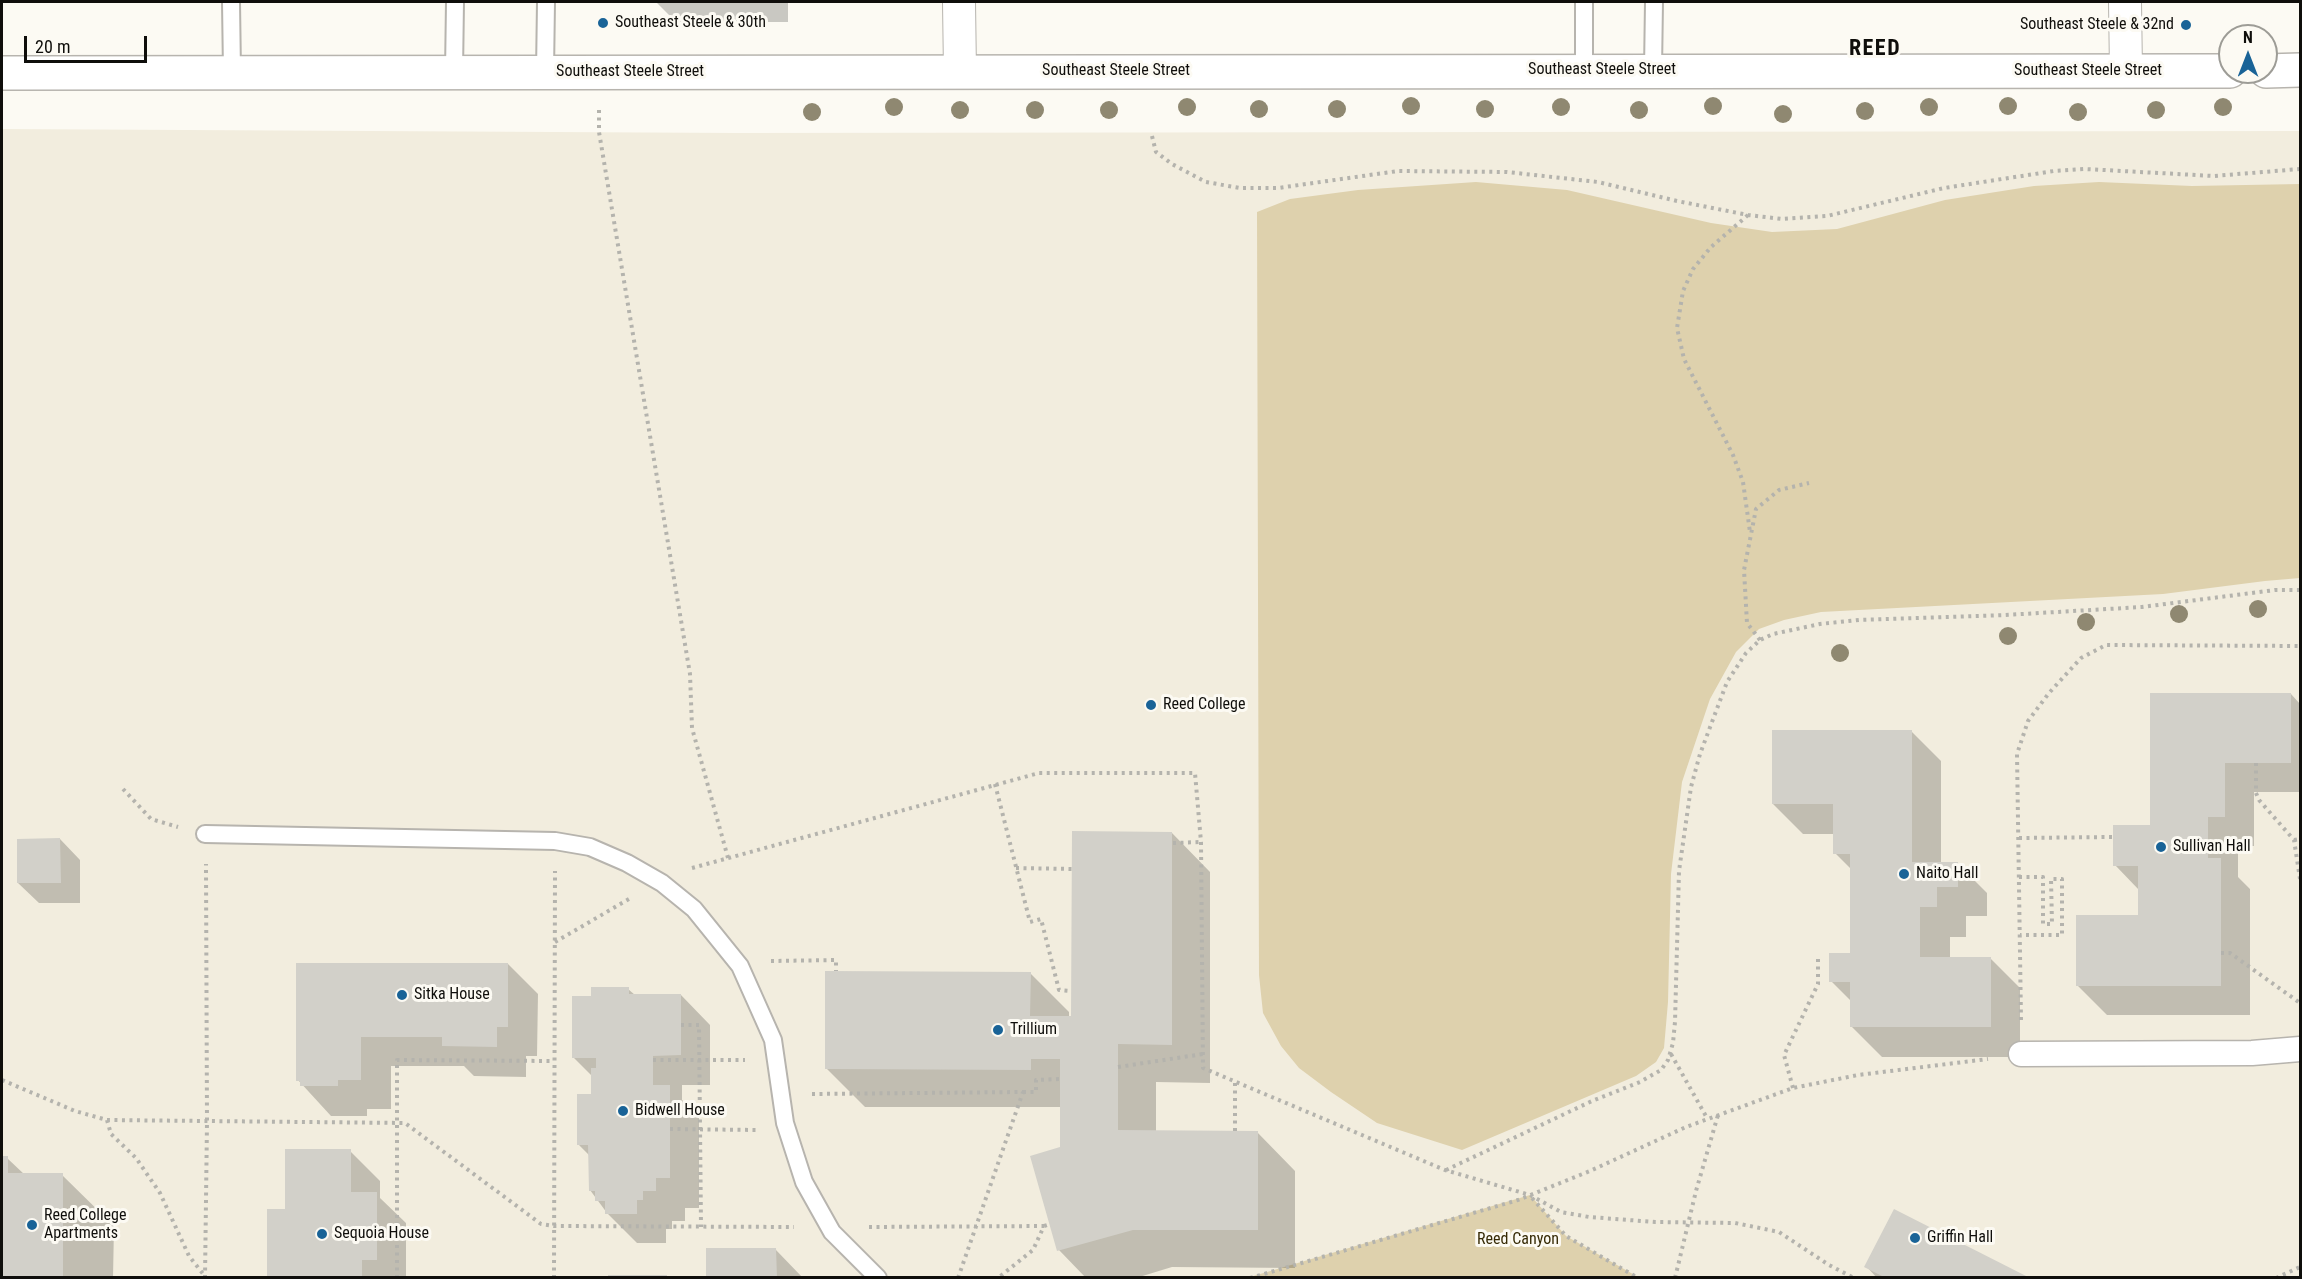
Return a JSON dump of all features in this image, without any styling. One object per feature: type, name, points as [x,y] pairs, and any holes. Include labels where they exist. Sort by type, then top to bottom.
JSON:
[{"type":"street","points":[[959,2],[960,72]]},
{"type":"street","points":[[2126,2],[2126,71]]},
{"type":"street","points":[[2278,70],[2301,70]]},
{"type":"street","name":"Southeast Steele Street","points":[[2,73],[2218,71]]},
{"type":"street","points":[[2021,1054],[2252,1053],[2301,1049]]},
{"type":"lane","points":[[231,2],[232,72]]},
{"type":"lane","points":[[454,72],[455,2]]},
{"type":"lane","points":[[545,72],[546,2]]},
{"type":"lane","points":[[1584,2],[1584,70]]},
{"type":"lane","points":[[1653,70],[1654,2]]},
{"type":"lane","points":[[205,834],[401,836],[555,841],[590,847],[627,863],[658,881],[694,909],[740,966],[773,1040],[788,1130],[804,1182],[826,1221],[878,1278]]},
{"type":"path","points":[[598,73],[599,132],[690,674],[692,728],[728,858]]},
{"type":"path","points":[[1152,136],[1156,152],[1172,164],[1206,182],[1240,188],[1278,188],[1398,171],[1507,172],[1598,182],[1748,215],[1782,219],[1827,216],[1954,186],[2054,171],[2096,170],[2214,176],[2301,169]]},
{"type":"path","points":[[1748,215],[1711,247],[1693,269],[1683,291],[1677,328],[1684,359],[1733,454],[1743,482],[1750,532]]},
{"type":"path","points":[[1760,640],[1748,623],[1744,570],[1756,509],[1779,489],[1809,483]]},
{"type":"path","points":[[1445,1170],[1592,1101],[1640,1082],[1661,1070],[1671,1053],[1675,1022],[1679,871],[1691,786],[1700,754],[1727,682],[1746,653],[1760,640],[1773,634],[1820,624],[1859,620],[2142,607],[2275,590],[2301,590]]},
{"type":"path","points":[[1250,1278],[1530,1195],[1718,1114],[1793,1088],[1858,1075],[2021,1054],[2017,754],[2028,721],[2049,693],[2081,658],[2106,645],[2301,646]]},
{"type":"path","points":[[2256,762],[2256,793],[2259,800],[2294,840],[2301,879]]},
{"type":"path","points":[[555,942],[673,874],[995,784],[1039,773],[1195,773],[1201,842],[1203,1068],[1445,1170],[1530,1195],[1561,1212],[1589,1217],[1655,1222],[1735,1223],[1779,1232],[1829,1265],[1854,1278]]},
{"type":"path","points":[[995,784],[1030,922],[1041,919],[1059,990],[1071,991]]},
{"type":"path","points":[[123,789],[151,819],[205,834],[207,1122],[205,1277]]},
{"type":"path","points":[[2019,838],[2113,837]]},
{"type":"path","points":[[2294,840],[2301,839]]},
{"type":"path","points":[[554,1278],[555,841]]},
{"type":"path","points":[[1173,843],[1201,842]]},
{"type":"path","points":[[1016,868],[1072,869]]},
{"type":"path","points":[[2019,877],[2043,877],[2043,924],[2052,924],[2051,879],[2062,879],[2062,935],[2020,935]]},
{"type":"path","points":[[2221,952],[2230,952],[2301,1003]]},
{"type":"path","points":[[1793,1088],[1784,1055],[1818,984],[1818,955]]},
{"type":"path","points":[[740,966],[759,961],[836,960],[836,971]]},
{"type":"path","points":[[681,1025],[699,1025],[701,1227]]},
{"type":"path","points":[[1671,1053],[1707,1119]]},
{"type":"path","points":[[1118,1067],[1203,1054]]},
{"type":"path","points":[[397,1278],[397,1060],[555,1061]]},
{"type":"path","points":[[653,1060],[776,1060]]},
{"type":"path","points":[[781,1095],[1036,1092],[1036,1080],[1060,1079]]},
{"type":"path","points":[[2,1080],[75,1111],[107,1120],[405,1123],[541,1224],[554,1226],[809,1228],[826,1221],[975,1227],[1050,1224]]},
{"type":"path","points":[[1234,1131],[1235,1082]]},
{"type":"path","points":[[958,1278],[1023,1092]]},
{"type":"path","points":[[1675,1278],[1718,1114]]},
{"type":"path","points":[[107,1120],[111,1134],[136,1158],[160,1192],[189,1256],[205,1277]]},
{"type":"path","points":[[670,1129],[788,1130]]},
{"type":"path","points":[[1530,1195],[1566,1236],[1638,1278]]},
{"type":"path","points":[[998,1278],[1033,1250],[1044,1226]]},
{"type":"path","points":[[2276,1278],[2301,1267]]},
{"type":"shaded area","name":"Reed College","points":[[2,129],[737,133],[2300,131],[2300,1277],[2,1278]]},
{"type":"green space","points":[[1476,182],[1567,190],[1711,223],[1772,232],[1837,229],[1945,200],[2034,186],[2099,182],[2192,186],[2300,184],[2300,578],[2163,594],[1821,612],[1784,620],[1759,629],[1736,652],[1710,699],[1682,782],[1671,874],[1668,1002],[1664,1048],[1656,1062],[1636,1076],[1462,1150],[1377,1123],[1331,1092],[1299,1068],[1281,1046],[1263,1013],[1259,975],[1257,212],[1290,199],[1358,190]]},
{"type":"green space","name":"Reed Canyon","points":[[1530,1195],[1566,1236],[1638,1277],[1250,1277]]},
{"type":"building","name":"Sullivan Hall","points":[[2150,693],[2291,693],[2291,763],[2225,763],[2225,817],[2208,817],[2208,858],[2221,858],[2221,986],[2076,986],[2076,915],[2138,915],[2138,866],[2113,866],[2113,825],[2150,825]]},
{"type":"building","name":"Naito Hall","points":[[1772,730],[1912,730],[1912,862],[1958,862],[1958,887],[1937,887],[1937,907],[1920,907],[1920,957],[1991,957],[1991,1027],[1850,1027],[1850,982],[1829,982],[1829,953],[1850,953],[1850,854],[1833,854],[1833,804],[1772,804]]},
{"type":"building","name":"Trillium","points":[[1072,831],[1172,832],[1172,1045],[1118,1044],[1118,1130],[1258,1131],[1258,1230],[1133,1230],[1057,1251],[1030,1156],[1060,1147],[1060,1059],[1031,1059],[1031,1070],[825,1069],[825,971],[1031,972],[1030,1016],[1071,1016]]},
{"type":"building","points":[[60,838],[61,883],[17,883],[17,839]]},
{"type":"building","name":"Sitka House","points":[[296,963],[508,963],[508,1027],[497,1027],[497,1047],[442,1046],[442,1037],[361,1037],[361,1080],[338,1080],[338,1086],[300,1086],[300,1081],[296,1081]]},
{"type":"building","name":"Bidwell House","points":[[591,987],[629,987],[629,994],[681,994],[681,1055],[653,1056],[653,1085],[670,1085],[670,1178],[656,1178],[656,1191],[643,1191],[643,1200],[637,1200],[637,1214],[605,1214],[605,1201],[595,1201],[595,1191],[589,1191],[588,1145],[577,1145],[577,1094],[591,1094],[591,1068],[596,1068],[596,1058],[572,1058],[572,996],[591,996]]},
{"type":"building","name":"Sequoia House","points":[[285,1149],[351,1149],[351,1192],[377,1192],[377,1260],[362,1260],[362,1278],[267,1278],[267,1209],[285,1209]]},
{"type":"building","name":"Reed College Apartments","points":[[2,1156],[8,1156],[8,1173],[63,1173],[63,1278],[2,1278]]},
{"type":"building","name":"Griffin Hall","points":[[1894,1209],[2030,1278],[1886,1278],[1864,1267]]},
{"type":"building","points":[[706,1248],[776,1248],[777,1278],[706,1278]]},
{"type":"building","points":[[608,1275],[667,1275],[667,1278],[608,1278]]},
{"type":"place","name":"Southeast Steele & 30th","points":[[603,23]]},
{"type":"place","name":"Southeast Steele & 32nd","points":[[2186,25]]},
{"type":"place","name":"Reed College","points":[[1151,705]]},
{"type":"place","name":"Sullivan Hall","points":[[2161,847]]},
{"type":"place","name":"Naito Hall","points":[[1904,874]]},
{"type":"place","name":"Sitka House","points":[[402,995]]},
{"type":"place","name":"Trillium","points":[[998,1030]]},
{"type":"place","name":"Bidwell House","points":[[623,1111]]},
{"type":"place","name":"Reed College Apartments","points":[[32,1225]]},
{"type":"place","name":"Sequoia House","points":[[322,1234]]},
{"type":"place","name":"Griffin Hall","points":[[1915,1238]]},
{"type":"district","name":"REED","points":[[1875,49]]}]
